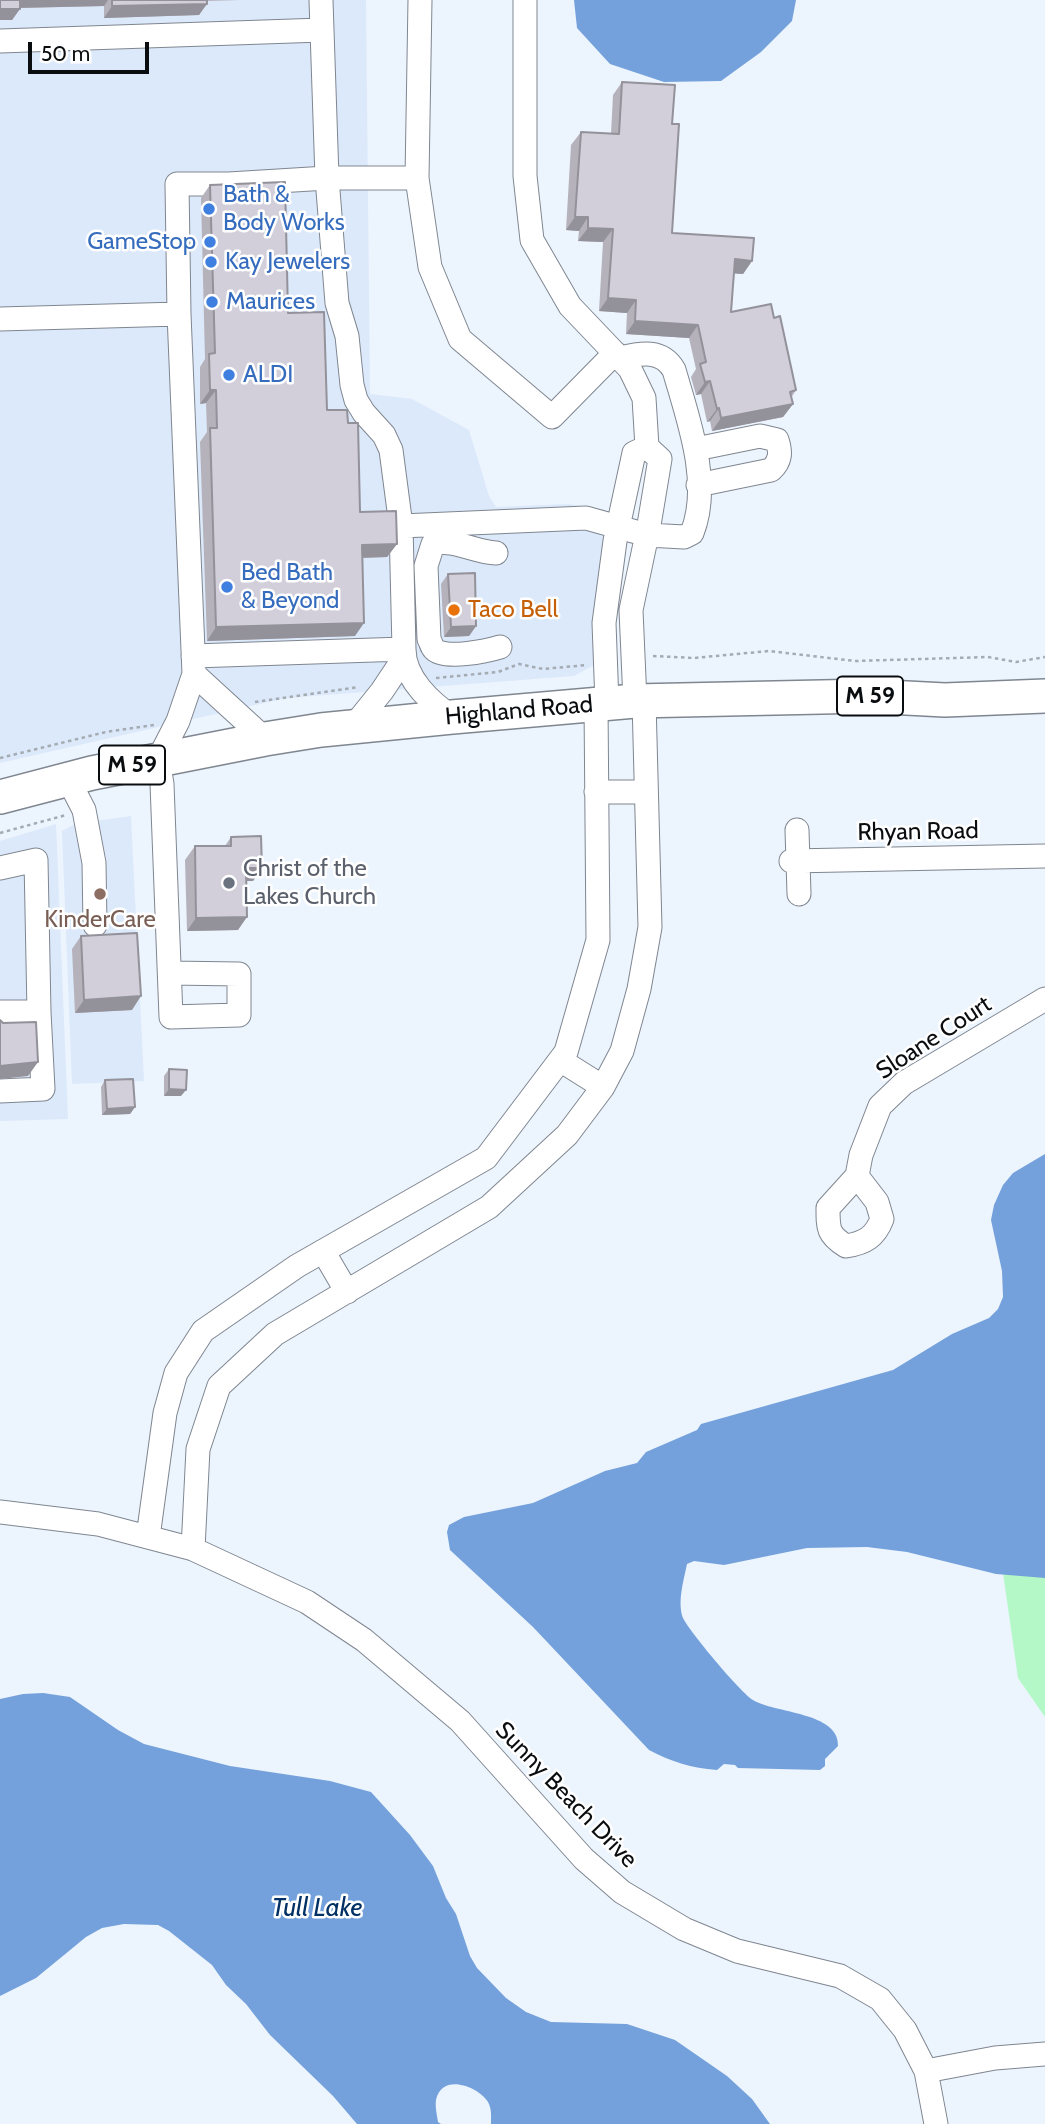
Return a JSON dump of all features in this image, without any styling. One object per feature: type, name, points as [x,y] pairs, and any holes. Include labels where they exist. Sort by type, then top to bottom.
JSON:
[{"type":"highway","name":"Highland Road","points":[[0,797],[68,779],[265,739],[452,717],[620,702],[868,696],[945,699],[1045,696]]},
{"type":"street","points":[[321,0],[327,178],[337,303],[347,336],[356,400],[384,435],[391,450],[401,526],[404,654],[415,680],[430,702],[452,717]]},
{"type":"street","points":[[401,526],[586,518],[647,534],[684,537],[692,533],[698,514],[696,449],[674,370],[668,360],[649,355],[617,356],[552,417],[460,339],[430,267],[417,178],[420,0]]},
{"type":"street","points":[[148,1537],[165,1413],[176,1373],[203,1331],[297,1266],[486,1158],[566,1052],[598,940],[596,792],[633,656],[631,610],[660,458],[647,447],[644,398],[630,369],[570,306],[532,240],[524,176],[525,0]]},
{"type":"street","points":[[0,41],[322,30]]},
{"type":"street","points":[[170,974],[162,784],[158,760],[180,716],[194,665],[178,314],[177,184],[327,178],[417,178]]},
{"type":"street","points":[[0,319],[178,314]]},
{"type":"street","points":[[696,449],[764,436],[777,440],[780,454],[776,466],[771,470],[698,485]]},
{"type":"street","points":[[193,1549],[198,1449],[219,1386],[275,1334],[489,1207],[567,1135],[603,1087],[622,1051],[639,989],[650,927],[646,792],[605,657],[604,622],[617,528],[634,453],[647,447]]},
{"type":"street","points":[[496,553],[479,552],[443,541],[433,544],[426,566],[429,639],[434,649],[442,653],[485,652],[500,647]]},
{"type":"street","points":[[194,665],[404,654]]},
{"type":"street","points":[[353,727],[387,683],[404,654]]},
{"type":"street","points":[[194,665],[229,706],[265,739]]},
{"type":"street","points":[[68,779],[84,810],[94,863],[95,925]]},
{"type":"street","points":[[596,792],[646,792]]},
{"type":"street","points":[[797,831],[795,861],[799,894]]},
{"type":"street","name":"Rhyan Road","points":[[795,861],[1045,856]]},
{"type":"street","points":[[0,868],[36,860],[43,1089],[0,1091]]},
{"type":"street","name":"Sloane Court","points":[[857,1176],[861,1155],[880,1105],[904,1083],[1045,999]]},
{"type":"street","points":[[0,1012],[39,1012]]},
{"type":"street","points":[[559,1060],[603,1087]]},
{"type":"street","points":[[323,1251],[347,1292]]},
{"type":"street","name":"Sunny Beach Drive","points":[[0,1512],[98,1524],[193,1549],[307,1602],[374,1648],[460,1721],[505,1770],[541,1815],[584,1859],[622,1892],[684,1929],[737,1951],[840,1976],[880,1999],[905,2030],[926,2071],[936,2124]]},
{"type":"street","points":[[926,2071],[995,2058],[1045,2053]]},
{"type":"path","points":[[633,656],[694,658],[768,651],[846,661],[988,657],[1016,662],[1045,657]]},
{"type":"path","points":[[415,680],[498,672],[519,664],[543,670],[579,666],[592,662],[594,658],[605,657]]},
{"type":"path","points":[[229,706],[387,683]]},
{"type":"path","points":[[0,758],[106,732],[149,726],[180,716]]},
{"type":"path","points":[[0,833],[66,815]]},
{"type":"shaded area","points":[[0,0],[366,0],[370,394],[412,399],[469,430],[489,496],[496,507],[569,504],[606,510],[594,665],[574,676],[286,698],[0,763]]},
{"type":"shaded area","name":"KinderCare","points":[[131,816],[144,1081],[72,1084],[62,831],[75,824]]},
{"type":"shaded area","points":[[56,824],[68,1119],[0,1121],[0,841]]},
{"type":"green space","points":[[1045,1421],[1045,1717],[1018,1678],[1000,1552]]},
{"type":"water","points":[[574,0],[796,0],[792,21],[761,52],[721,81],[664,82],[610,64],[577,28]]},
{"type":"water","points":[[1045,1154],[1045,1578],[996,1574],[907,1552],[867,1547],[807,1548],[724,1565],[694,1561],[687,1564],[681,1612],[716,1661],[753,1700],[817,1720],[828,1726],[836,1735],[838,1746],[825,1759],[825,1766],[820,1770],[738,1768],[724,1764],[717,1770],[708,1769],[682,1764],[649,1750],[533,1627],[450,1550],[447,1532],[449,1525],[464,1517],[533,1503],[605,1471],[637,1463],[646,1452],[697,1430],[701,1424],[893,1370],[952,1334],[989,1318],[998,1309],[1003,1297],[1002,1271],[991,1220],[994,1205],[1003,1185],[1013,1173]]},
{"type":"water","name":"Tull Lake","points":[[43,1693],[70,1697],[118,1730],[144,1744],[230,1766],[330,1781],[371,1792],[410,1835],[433,1866],[446,1898],[456,1914],[470,1956],[477,1968],[506,1998],[526,2012],[551,2022],[627,2024],[675,2040],[727,2076],[752,2099],[770,2124],[491,2124],[490,2107],[483,2096],[469,2087],[453,2084],[445,2086],[436,2100],[438,2122],[441,2124],[357,2124],[333,2096],[270,2035],[212,1965],[158,1925],[124,1924],[102,1928],[86,1937],[36,1978],[0,1996],[0,1699]]},
{"type":"building","points":[[0,0],[20,0],[20,9],[0,9]]},
{"type":"building","points":[[112,0],[207,0],[207,4],[112,6]]},
{"type":"building","points":[[622,82],[675,85],[672,124],[679,124],[672,233],[754,238],[752,261],[735,259],[731,312],[771,304],[774,318],[780,316],[796,390],[790,392],[793,404],[721,418],[710,381],[705,382],[700,364],[706,362],[698,325],[635,321],[636,300],[608,298],[613,229],[588,228],[588,217],[575,217],[581,132],[619,134]]},
{"type":"building","points":[[285,182],[288,313],[324,312],[327,410],[347,410],[348,423],[358,423],[360,512],[396,511],[397,544],[362,545],[364,623],[216,627],[210,428],[217,428],[216,390],[210,390],[209,354],[215,353],[210,185]]},
{"type":"building","points":[[475,573],[476,626],[451,627],[448,574]]},
{"type":"building","points":[[261,836],[262,868],[246,868],[247,917],[196,918],[195,846],[231,846],[231,837]]},
{"type":"building","points":[[137,933],[141,996],[84,1000],[81,936]]},
{"type":"building","points":[[0,1020],[3,1023],[36,1022],[38,1062],[0,1066]]},
{"type":"building","points":[[169,1069],[187,1070],[186,1090],[169,1089]]},
{"type":"building","points":[[133,1079],[135,1107],[107,1109],[105,1080]]},
{"type":"place","name":"Bath & Body Works","points":[[209,209]]},
{"type":"place","name":"GameStop","points":[[210,242]]},
{"type":"place","name":"Kay Jewelers","points":[[211,262]]},
{"type":"place","name":"Maurices","points":[[212,302]]},
{"type":"place","name":"ALDI","points":[[229,375]]},
{"type":"place","name":"Bed Bath & Beyond","points":[[227,587]]},
{"type":"place","name":"Taco Bell","points":[[454,610]]},
{"type":"place","name":"Christ of the Lakes Church","points":[[229,883]]},
{"type":"place","name":"KinderCare","points":[[100,894]]}]
